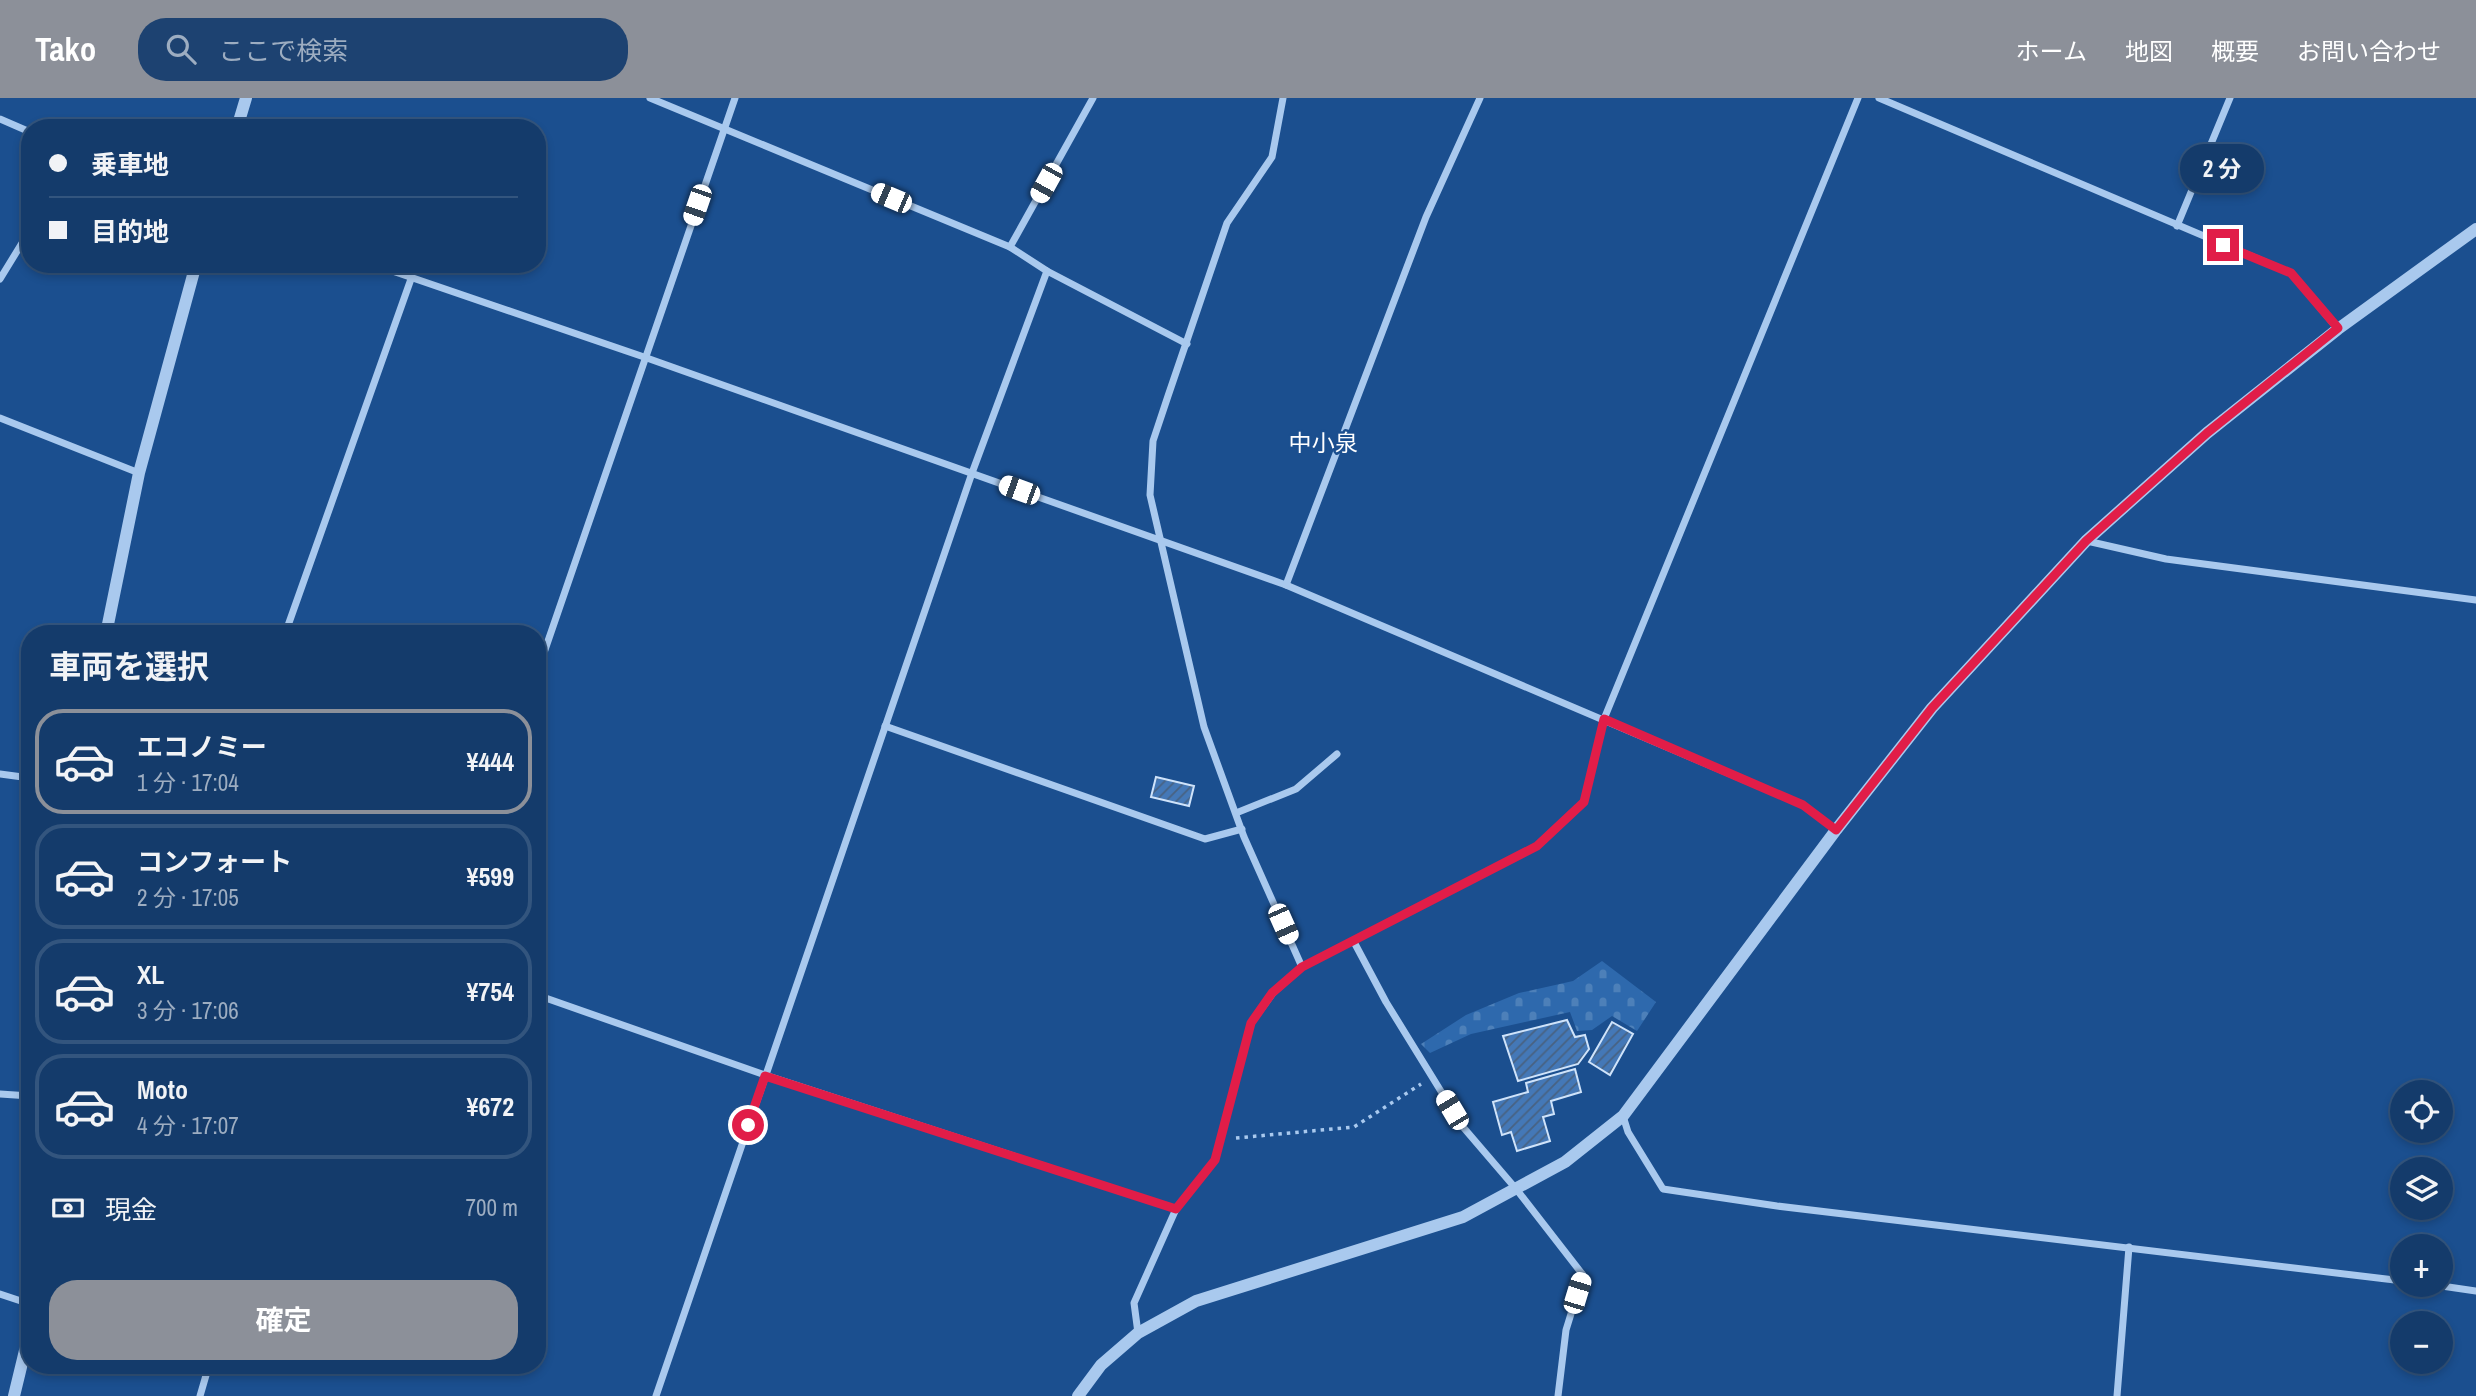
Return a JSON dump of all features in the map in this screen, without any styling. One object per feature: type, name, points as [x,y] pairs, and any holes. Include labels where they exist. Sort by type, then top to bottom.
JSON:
[{"type":"street","points":[[240,119],[246,98]]},
{"type":"street","points":[[650,98],[1010,247],[1047,271],[1187,344]]},
{"type":"street","points":[[546,646],[735,98]]},
{"type":"street","points":[[1010,247],[1093,98]]},
{"type":"street","points":[[1283,98],[1272,157],[1227,223],[1153,441],[1150,495],[1205,727],[1242,830],[1302,967]]},
{"type":"street","points":[[1286,585],[1426,217],[1480,98]]},
{"type":"street","points":[[1138,1333],[1134,1303],[1176,1209],[1215,1160],[1251,1023],[1272,993],[1302,967],[1537,846],[1584,802],[1604,719],[1858,98]]},
{"type":"street","points":[[1879,98],[2291,273],[2338,328]]},
{"type":"street","points":[[2177,226],[2231,98]]},
{"type":"street","points":[[0,118],[21,128]]},
{"type":"street","points":[[1078,1396],[1101,1366],[1138,1333],[1196,1301],[1463,1217],[1565,1162],[1623,1116],[1836,830],[1932,708],[2086,541],[2207,433],[2338,328],[2476,229]]},
{"type":"street","points":[[0,279],[21,245]]},
{"type":"street","points":[[656,1396],[972,473],[1047,271]]},
{"type":"street","points":[[108,625],[139,473],[194,273]]},
{"type":"street","points":[[397,273],[644,356],[1286,585],[1803,805],[1836,830]]},
{"type":"street","points":[[288,625],[411,278]]},
{"type":"street","points":[[0,418],[139,473]]},
{"type":"street","points":[[2086,541],[2166,559],[2476,600]]},
{"type":"street","points":[[885,726],[1205,839],[1242,830]]},
{"type":"street","points":[[1236,813],[1296,789],[1337,754]]},
{"type":"street","points":[[0,774],[21,777]]},
{"type":"street","points":[[1354,942],[1386,1002],[1462,1127],[1517,1190],[1583,1275],[1566,1330],[1558,1396]]},
{"type":"street","points":[[546,998],[765,1076],[1176,1209]]},
{"type":"street","points":[[0,1094],[21,1095]]},
{"type":"street","points":[[1623,1116],[1628,1132],[1663,1189],[1777,1206],[2390,1279]]},
{"type":"street","points":[[2117,1396],[2129,1247]]},
{"type":"street","points":[[2453,1288],[2476,1291]]},
{"type":"street","points":[[0,1294],[21,1301]]},
{"type":"street","points":[[14,1396],[21,1367]]},
{"type":"street","points":[[200,1396],[206,1374]]},
{"type":"path","points":[[1220,1139],[1354,1127],[1432,1077]]},
{"type":"green space","points":[[1602,961],[1656,1002],[1637,1031],[1612,1016],[1592,1030],[1577,1031],[1570,1012],[1471,1034],[1430,1053],[1421,1044],[1466,1015],[1519,993],[1573,981]]},
{"type":"building","points":[[1156,777],[1194,786],[1189,806],[1151,797]]},
{"type":"building","points":[[1567,1020],[1575,1037],[1585,1035],[1589,1049],[1578,1064],[1518,1081],[1503,1036]]},
{"type":"building","points":[[1612,1022],[1633,1034],[1610,1075],[1589,1062]]},
{"type":"building","points":[[1575,1069],[1581,1092],[1551,1101],[1554,1114],[1543,1117],[1550,1141],[1517,1151],[1511,1132],[1502,1135],[1493,1102],[1528,1092],[1526,1083]]},
{"type":"district","name":"中小泉","points":[[1323,443]]},
{"type":"route","points":[[748,1125],[765,1076],[1176,1209],[1215,1160],[1251,1023],[1272,993],[1302,967],[1537,846],[1584,802],[1604,719],[1803,805],[1836,830],[1932,708],[2086,541],[2207,433],[2338,328],[2291,273],[2223,245]]}]
